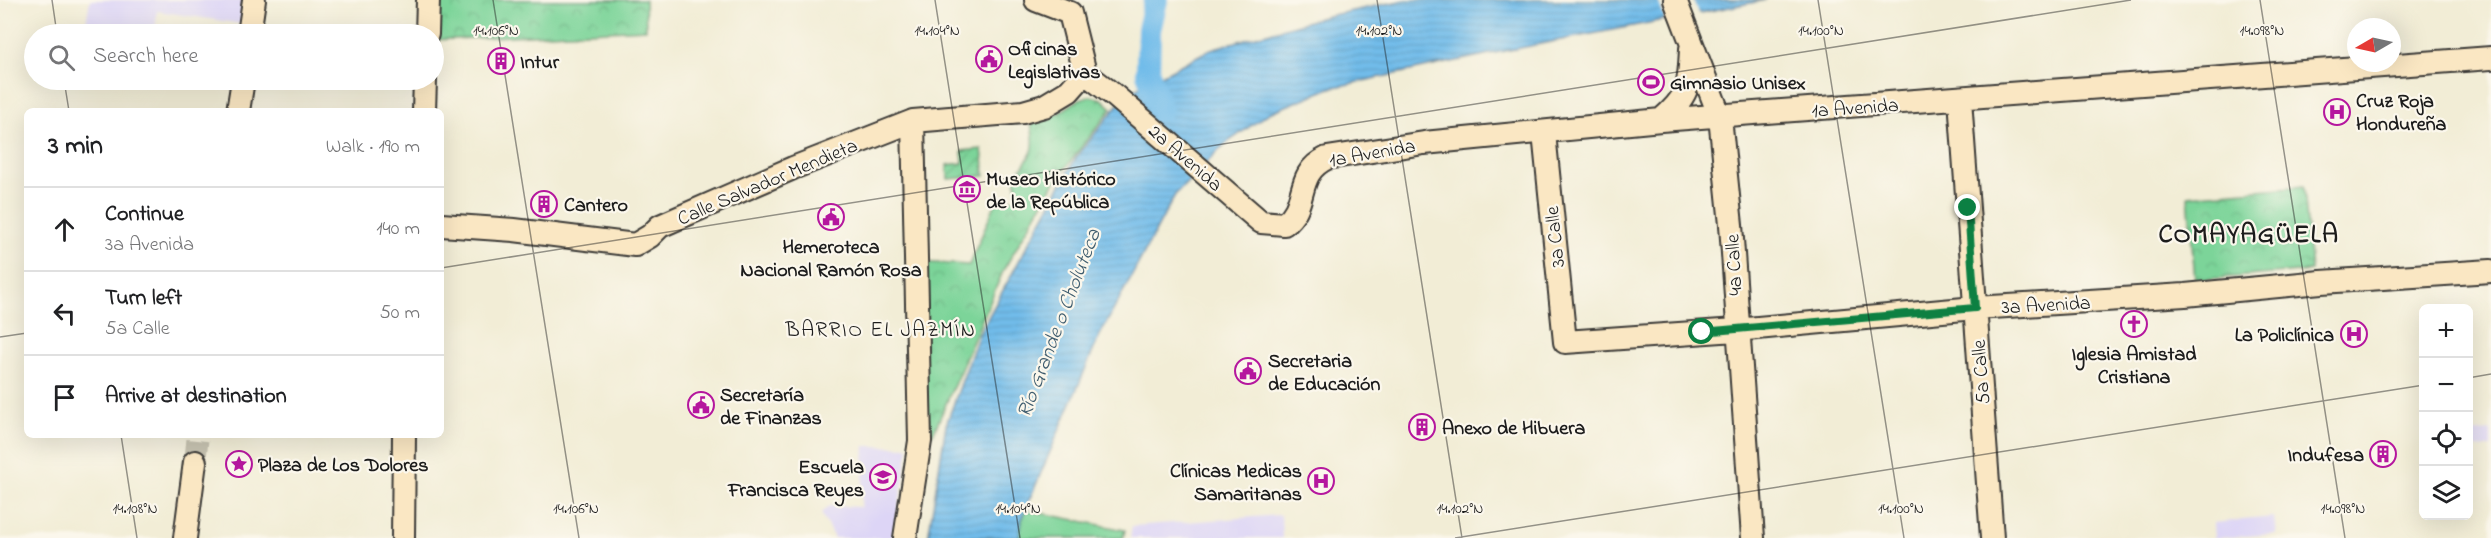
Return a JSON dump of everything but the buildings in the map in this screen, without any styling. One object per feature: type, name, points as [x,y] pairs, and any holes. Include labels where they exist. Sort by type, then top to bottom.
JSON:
[{"type":"street","points":[[250,24],[254,0]]},
{"type":"street","points":[[427,24],[428,0]]},
{"type":"street","points":[[1036,0],[1072,6],[1085,73]]},
{"type":"street","name":"4a Calle","points":[[1675,0],[1720,117],[1731,225],[1736,330],[1753,538]]},
{"type":"street","points":[[1661,120],[1685,95],[1688,83],[1689,38]]},
{"type":"street","name":"1a Avenida","points":[[1256,217],[1284,224],[1294,216],[1308,172],[1318,162],[1327,158],[1424,142],[1544,133],[1661,120],[2491,58]]},
{"type":"street","name":"2a Avenida","points":[[1085,73],[1256,217]]},
{"type":"street","name":"Calle Salvador Mendieta","points":[[444,225],[514,230],[635,245],[651,236],[660,226],[793,168],[913,121],[1023,112],[1034,109],[1044,106],[1069,91],[1085,73]]},
{"type":"street","points":[[238,108],[241,90]]},
{"type":"street","points":[[424,108],[425,90]]},
{"type":"street","name":"5a Calle","points":[[1960,99],[1992,538]]},
{"type":"street","points":[[905,538],[920,441],[913,121]]},
{"type":"street","name":"3a Calle","points":[[1544,133],[1565,342]]},
{"type":"street","name":"3a Avenida","points":[[1565,342],[1736,330],[1975,308],[2185,295],[2321,282],[2491,271]]},
{"type":"street","points":[[403,538],[404,438]]},
{"type":"street","points":[[185,538],[195,462]]},
{"type":"shaded area","points":[[90,0],[246,0],[242,24],[157,11],[156,24],[86,24]]},
{"type":"shaded area","points":[[2491,431],[2491,448],[2473,447],[2473,433]]},
{"type":"shaded area","name":"Escuela Francisca Reyes","points":[[865,446],[909,447],[893,538],[834,538],[821,513],[829,506],[861,507]]},
{"type":"shaded area","points":[[1281,515],[1282,538],[1130,538],[1132,526]]},
{"type":"shaded area","points":[[2274,517],[2276,534],[2214,538],[2213,523]]},
{"type":"green space","points":[[431,0],[645,0],[646,29],[444,39],[444,24],[433,24]]},
{"type":"green space","points":[[1090,96],[1102,99],[1112,108],[1056,180],[1004,269],[933,434],[924,429],[918,262],[969,265],[997,200],[1017,199],[1015,176],[1029,157],[1033,147],[1031,124],[1051,118],[1080,99]]},
{"type":"green space","points":[[982,149],[985,176],[948,179],[947,165],[963,163],[962,151]]},
{"type":"green space","points":[[2304,186],[2311,271],[2195,280],[2188,196]]},
{"type":"green space","points":[[1021,509],[1125,530],[1123,538],[1015,538]]},
{"type":"water","name":"Río Grande o Choluteca","points":[[1405,0],[1766,0],[1494,53],[1330,88],[1269,113],[1224,145],[1175,195],[1099,337],[1023,515],[1019,538],[928,538],[946,425],[979,334],[1075,159],[1127,93],[1211,49],[1323,17]]},
{"type":"pier","points":[[1658,0],[1693,0],[1699,16],[1666,22]]},
{"type":"waterway","points":[[1156,0],[1149,30],[1148,73],[1161,109]]},
{"type":"tunnel","points":[[195,462],[198,438]]},
{"type":"place","name":"Oficinas Legislativas","points":[[989,59]]},
{"type":"place","name":"Intur","points":[[501,61]]},
{"type":"place","name":"Gimnasio Unisex","points":[[1651,82]]},
{"type":"place","name":"Cruz Roja Hondureña","points":[[2337,112]]},
{"type":"place","name":"Museo Histórico de la República","points":[[967,189]]},
{"type":"place","name":"Cantero","points":[[544,204]]},
{"type":"place","name":"Hemeroteca Nacional Ramón Rosa","points":[[831,217]]},
{"type":"place","name":"Iglesia Amistad Cristiana","points":[[2134,324]]},
{"type":"place","name":"La Policlínica","points":[[2354,334]]},
{"type":"place","name":"Secretaria de Educación","points":[[1248,371]]},
{"type":"place","name":"Secretaría de Finanzas","points":[[701,405]]},
{"type":"place","name":"Anexo de Hibuera","points":[[1422,427]]},
{"type":"place","name":"Indufesa","points":[[2383,454]]},
{"type":"place","name":"Plaza de Los Dolores","points":[[239,464]]},
{"type":"place","name":"Escuela Francisca Reyes","points":[[883,477]]},
{"type":"place","name":"Clínicas Medicas Samaritanas","points":[[1321,481]]},
{"type":"district","name":"COMAYAGÜELA","points":[[2249,233]]},
{"type":"district","name":"BARRIO EL JAZMÍN","points":[[881,329]]},
{"type":"route","points":[[1702,332],[1975,308],[1968,208]]}]
